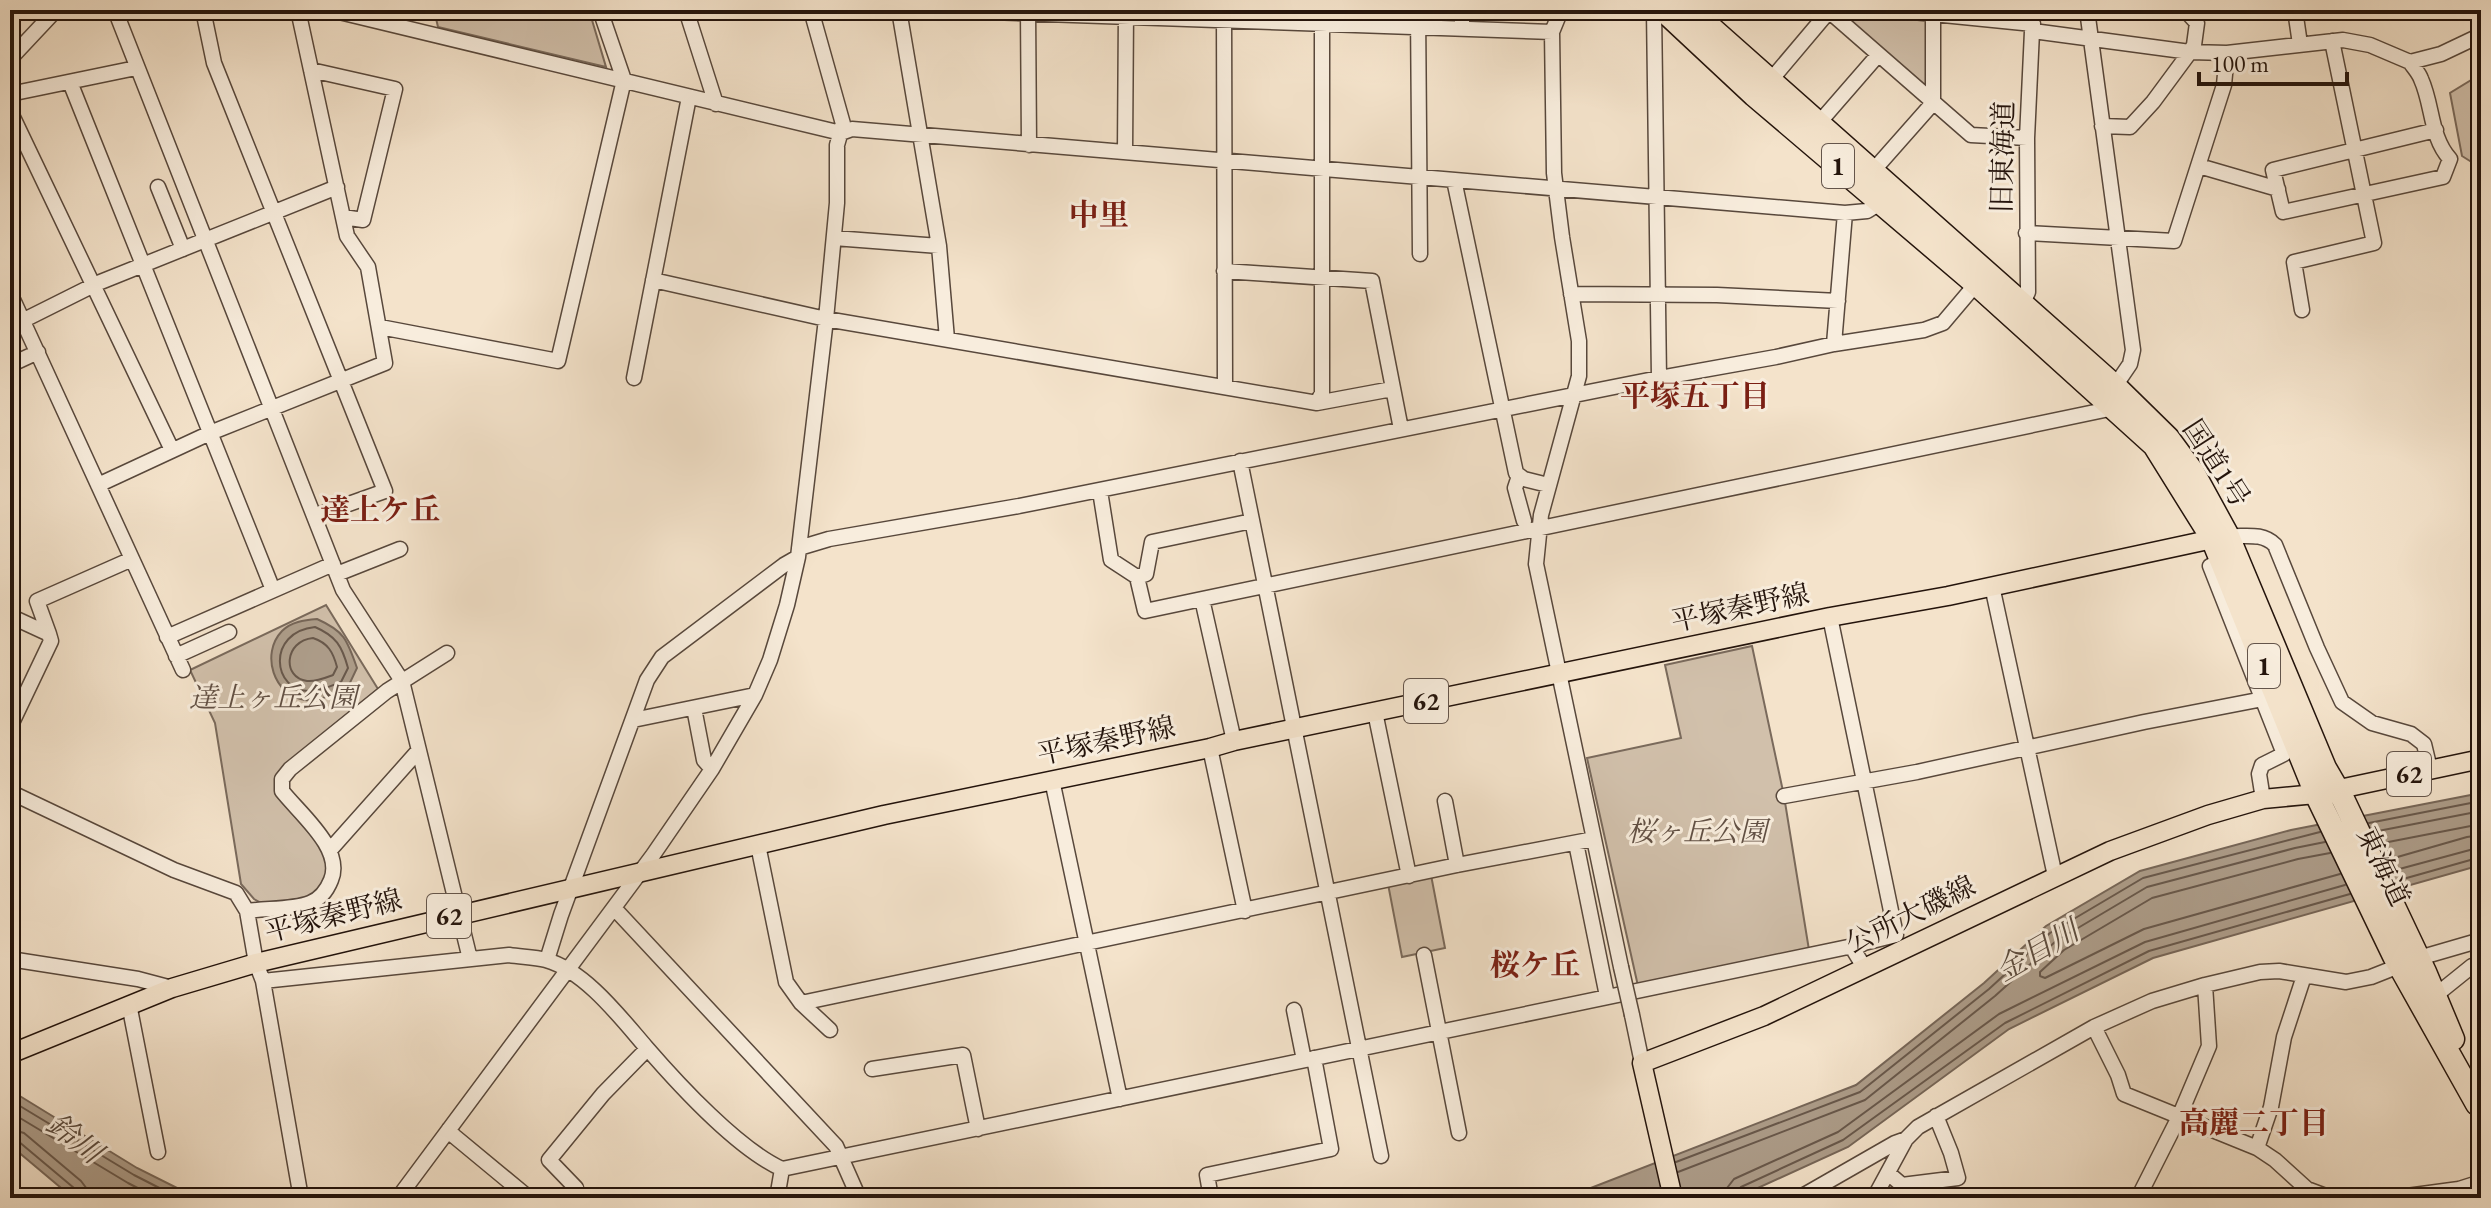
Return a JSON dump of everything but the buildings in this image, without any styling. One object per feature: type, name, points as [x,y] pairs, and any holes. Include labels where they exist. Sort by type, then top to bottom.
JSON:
[{"type":"highway","name":"国道1号","points":[[1663,10],[1754,95],[2023,303],[2154,445],[2220,537],[2325,768],[2330,796]]},
{"type":"highway","name":"国道1号","points":[[1691,10],[1872,172],[1888,197],[1976,284],[2111,398]]},
{"type":"highway","name":"国道1号","points":[[2220,537],[2221,561],[2330,796]]},
{"type":"highway","name":"東海道","points":[[2330,796],[2407,958]]},
{"type":"highway","name":"1","points":[[2407,958],[2436,995],[2479,1108]]},
{"type":"highway","name":"1","points":[[2407,958],[2479,1108]]},
{"type":"main road","name":"平塚秦野線","points":[[10,1054],[172,988],[256,963],[460,913],[1234,741],[2220,537]]},
{"type":"main road","name":"62","points":[[2330,796],[2430,769],[2481,759]]},
{"type":"main road","name":"公所大磯線","points":[[1643,1071],[2110,851],[2208,815],[2263,799],[2330,796]]},
{"type":"main road","points":[[1643,1071],[1673,1198]]},
{"type":"street","points":[[10,59],[56,10]]},
{"type":"street","points":[[115,10],[343,590],[402,681],[470,959]]},
{"type":"street","points":[[203,10],[214,63],[385,491],[315,516]]},
{"type":"street","points":[[98,485],[210,433],[385,363],[368,267],[347,236],[298,10]]},
{"type":"street","points":[[331,10],[841,133],[852,129],[1845,213],[1867,211],[1888,197]]},
{"type":"street","points":[[380,327],[558,361],[624,80],[600,10]]},
{"type":"street","points":[[686,10],[716,104]]},
{"type":"street","points":[[398,1198],[642,871],[712,769],[755,695],[770,660],[787,605],[798,552],[834,238],[837,145],[843,124],[811,10]]},
{"type":"street","points":[[899,10],[939,246],[947,339]]},
{"type":"street","points":[[935,10],[1322,17],[1418,28],[1552,32]]},
{"type":"street","points":[[1418,10],[1420,254]]},
{"type":"street","points":[[1462,10],[1462,29]]},
{"type":"street","points":[[1561,10],[1552,32],[1555,189],[1579,341],[1579,376],[1548,485],[1538,529],[1536,564],[1643,1071]]},
{"type":"street","points":[[1654,10],[1659,378]]},
{"type":"street","points":[[1893,10],[2033,22],[2090,38],[2190,52],[2227,53],[2343,40],[2370,45],[2410,62],[2421,78],[2436,130],[2440,147],[2450,159],[2443,177],[2283,212],[2273,170],[2436,130]]},
{"type":"street","points":[[1100,491],[1111,560],[1137,577],[1145,611],[1538,529],[2111,398],[2130,364],[2133,350],[2087,10]]},
{"type":"street","points":[[2102,126],[2130,127],[2190,52],[2197,23],[2185,10]]},
{"type":"street","points":[[2295,10],[2300,44]]},
{"type":"street","points":[[2480,10],[2481,21]]},
{"type":"street","points":[[1770,81],[1830,11],[1971,135],[2027,138]]},
{"type":"street","points":[[1028,12],[1029,145]]},
{"type":"street","points":[[1872,172],[1933,103],[1933,12]]},
{"type":"street","points":[[1125,152],[1126,14]]},
{"type":"street","points":[[1224,15],[1225,386]]},
{"type":"street","points":[[1317,403],[1322,393],[1322,17]]},
{"type":"street","name":"旧東海道","points":[[2023,303],[2028,293],[2027,138],[2033,22]]},
{"type":"street","points":[[2410,62],[2441,54],[2481,35]]},
{"type":"street","points":[[2302,310],[2294,262],[2374,243],[2332,41]]},
{"type":"street","points":[[2026,233],[2174,241],[2224,85],[2227,53]]},
{"type":"street","points":[[1818,124],[1878,55]]},
{"type":"street","points":[[10,94],[136,68]]},
{"type":"street","points":[[311,70],[395,89],[363,220],[343,217]]},
{"type":"street","points":[[70,82],[273,590]]},
{"type":"street","points":[[634,378],[689,97]]},
{"type":"street","points":[[10,111],[172,450]]},
{"type":"street","points":[[2199,166],[2278,189]]},
{"type":"street","points":[[1454,180],[1516,473],[1548,485]]},
{"type":"street","points":[[158,187],[183,249]]},
{"type":"street","points":[[16,324],[92,285],[337,187]]},
{"type":"street","points":[[1834,344],[1845,213]]},
{"type":"street","points":[[834,238],[939,246]]},
{"type":"street","points":[[1224,271],[1372,281],[1401,429]]},
{"type":"street","points":[[653,280],[826,319],[1317,403],[1392,389]]},
{"type":"street","points":[[547,960],[647,680],[662,657],[798,552],[829,539],[1100,491],[1659,378],[1834,344],[1909,333],[1940,324],[1976,284]]},
{"type":"street","points":[[10,293],[16,324],[38,352],[183,670]]},
{"type":"street","points":[[1571,294],[1838,301]]},
{"type":"street","points":[[10,365],[38,352]]},
{"type":"street","points":[[1240,461],[1381,1156]]},
{"type":"street","points":[[1519,476],[1515,488],[1524,521]]},
{"type":"street","points":[[1137,577],[1146,574],[1152,542],[1252,521]]},
{"type":"street","points":[[2220,537],[2263,537],[2275,545],[2342,702],[2372,723],[2411,734],[2424,744],[2430,769]]},
{"type":"street","points":[[167,637],[273,590],[400,549]]},
{"type":"street","points":[[10,727],[51,641],[37,601],[132,559]]},
{"type":"street","points":[[2221,561],[2210,566],[2284,754],[2262,765],[2259,774],[2263,799]]},
{"type":"street","points":[[1992,586],[2055,876]]},
{"type":"street","points":[[1202,599],[1234,741]]},
{"type":"street","points":[[10,616],[49,634]]},
{"type":"street","points":[[1830,617],[1896,935],[1853,949]]},
{"type":"street","points":[[176,656],[229,632]]},
{"type":"street","points":[[247,911],[301,905],[317,899],[333,876],[330,850],[282,791],[282,779],[290,769],[387,691],[447,653]]},
{"type":"street","points":[[633,720],[755,695]]},
{"type":"street","points":[[1784,796],[1917,772],[2263,699]]},
{"type":"street","points":[[694,708],[704,760],[712,769]]},
{"type":"street","points":[[1375,712],[1409,876]]},
{"type":"street","points":[[1210,748],[1245,911]]},
{"type":"street","points":[[330,850],[419,750]]},
{"type":"street","points":[[1052,780],[1120,1099]]},
{"type":"street","points":[[10,792],[174,870],[236,893],[247,911],[256,963],[263,981],[301,1198]]},
{"type":"street","points":[[1445,801],[1457,865]]},
{"type":"street","points":[[801,1003],[1594,839]]},
{"type":"street","points":[[1576,843],[1607,996]]},
{"type":"street","points":[[758,845],[786,982],[801,1003],[830,1030]]},
{"type":"street","points":[[614,908],[836,1146],[859,1198]]},
{"type":"street","points":[[1874,1198],[1906,1139],[1918,1127],[2094,1027],[2152,1001],[2260,972],[2279,971],[2346,982],[2371,977],[2407,958],[2481,940]]},
{"type":"street","points":[[263,981],[509,955],[547,960],[568,971],[610,1004],[647,1049],[720,1124],[771,1164],[782,1169],[1848,947],[1853,949],[1864,967]]},
{"type":"street","points":[[1424,955],[1459,1133]]},
{"type":"street","points":[[10,959],[138,979],[172,988]]},
{"type":"street","points":[[2436,995],[2472,966],[2481,967]]},
{"type":"street","points":[[2257,1148],[2271,1107],[2284,1037],[2304,976]]},
{"type":"street","points":[[2138,1198],[2179,1117],[2209,1046],[2205,985]]},
{"type":"street","points":[[129,1004],[158,1152]]},
{"type":"street","points":[[1211,1198],[1207,1175],[1331,1149],[1294,1010]]},
{"type":"street","points":[[2094,1027],[2124,1094],[2257,1148],[2307,1189],[2331,1198]]},
{"type":"street","points":[[569,1198],[576,1188],[549,1160],[603,1094],[647,1049]]},
{"type":"street","points":[[872,1069],[963,1055],[978,1129]]},
{"type":"street","points":[[1888,1173],[1902,1185],[1958,1178],[1936,1116]]},
{"type":"street","points":[[449,1129],[529,1198]]},
{"type":"street","points":[[1799,1198],[1906,1139]]},
{"type":"street","points":[[777,1198],[782,1169]]},
{"type":"street","points":[[2392,1198],[2459,1189],[2481,1182]]},
{"type":"green space","points":[[434,10],[589,10],[606,67],[438,27]]},
{"type":"green space","points":[[1841,10],[1923,16],[1927,21],[1929,88],[1926,89]]},
{"type":"green space","points":[[2481,74],[2481,168],[2462,156],[2450,93]]},
{"type":"green space","name":"達上ヶ丘公園","points":[[326,605],[378,689],[287,763],[277,777],[276,795],[324,850],[327,870],[323,882],[310,899],[263,904],[241,884],[215,723],[190,670]]},
{"type":"green space","name":"桜ヶ丘公園","points":[[1752,646],[1784,796],[1809,950],[1638,986],[1587,758],[1681,738],[1665,665]]},
{"type":"green space","points":[[1431,875],[1445,948],[1402,957],[1388,884]]},
{"type":"water","points":[[317,619],[343,637],[357,668],[347,689],[305,700],[285,691],[278,682],[271,662],[272,651],[275,640],[286,628],[298,622]]},
{"type":"water","name":"金目川","points":[[2481,793],[2481,865],[2153,958],[2009,1029],[1848,1147],[1736,1198],[1565,1198],[1856,1085],[1984,983],[2046,926],[2140,871],[2291,830]]},
{"type":"water","name":"鈴川","points":[[10,1090],[137,1168],[197,1198],[73,1198],[10,1145]]},
{"type":"district","name":"中里","points":[[1099,214]]},
{"type":"district","name":"平塚五丁目","points":[[1695,395]]},
{"type":"district","name":"達上ケ丘","points":[[380,509]]},
{"type":"district","name":"桜ケ丘","points":[[1535,964]]},
{"type":"district","name":"高麗二丁目","points":[[2254,1122]]}]
